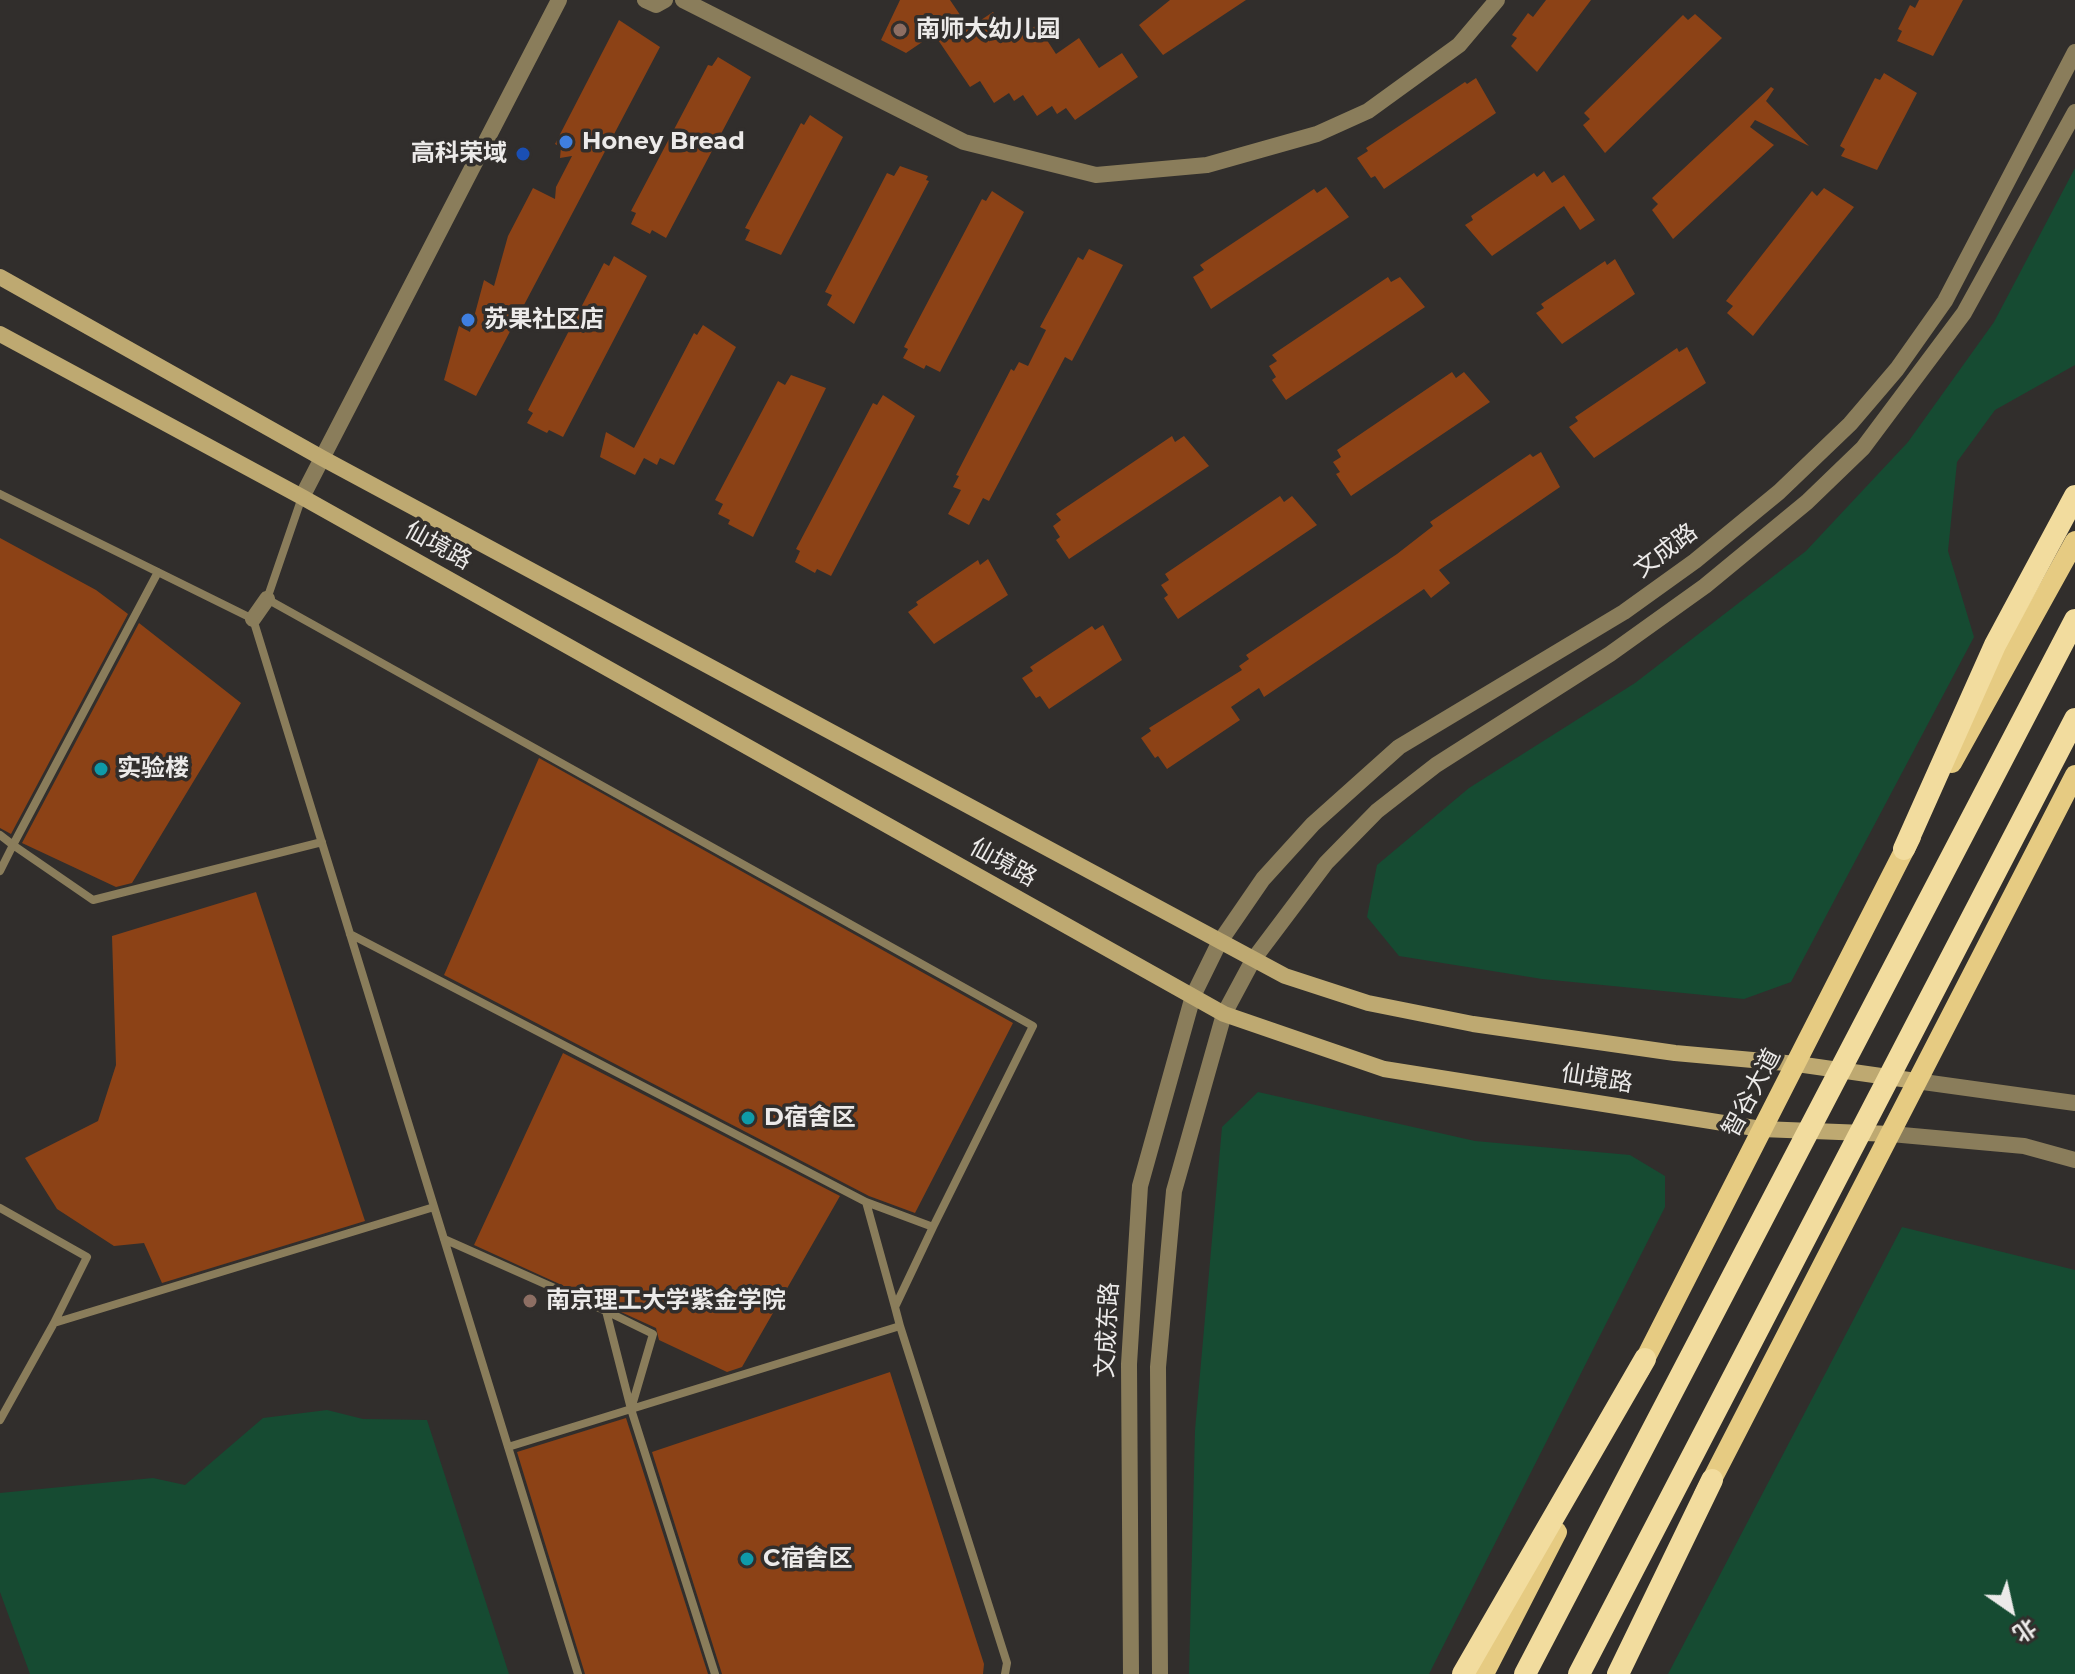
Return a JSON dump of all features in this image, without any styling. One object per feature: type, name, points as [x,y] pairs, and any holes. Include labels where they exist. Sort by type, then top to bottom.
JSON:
[{"type":"highway","points":[[1904,849],[1995,645],[2075,496]]},
{"type":"highway","points":[[1525,1674],[2075,620]]},
{"type":"highway","points":[[1579,1674],[2075,719]]},
{"type":"highway","points":[[1463,1674],[1645,1359]]},
{"type":"highway","points":[[1618,1674],[1712,1480]]},
{"type":"main road","name":"仙境路","points":[[0,277],[322,458],[1285,976],[1368,1003],[1473,1024],[1675,1053],[1797,1064],[1916,1081]]},
{"type":"main road","name":"仙境路","points":[[0,334],[302,497],[1224,1014],[1384,1069],[1761,1129],[1891,1134]]},
{"type":"main road","name":"智谷大道","points":[[1484,1674],[1904,849],[2075,541]]},
{"type":"main road","points":[[1606,1674],[1712,1480],[2075,775]]},
{"type":"street","points":[[302,497],[559,0]]},
{"type":"street","points":[[645,0],[656,5],[665,0]]},
{"type":"street","points":[[682,1],[964,142],[1096,175],[1207,165],[1317,134],[1355,117],[1459,45],[1497,0]]},
{"type":"street","name":"文成路","points":[[1193,996],[1219,943],[1263,879],[1303,835],[1399,747],[1624,612],[1695,561],[1779,492],[1850,424],[1897,369],[1945,301],[2075,52]]},
{"type":"street","points":[[1160,1674],[1158,1367],[1174,1191],[1224,1014],[1253,960],[1326,863],[1377,811],[1436,765],[1610,654],[1705,586],[1807,502],[1863,448],[1964,313],[2075,112]]},
{"type":"street","points":[[253,619],[267,599]]},
{"type":"street","name":"文成东路","points":[[1131,1674],[1129,1364],[1140,1186],[1193,996]]},
{"type":"street","name":"仙境路","points":[[1916,1081],[2075,1103]]},
{"type":"street","name":"仙境路","points":[[1891,1134],[2024,1146],[2075,1160]]},
{"type":"lane","points":[[0,494],[253,619],[578,1674]]},
{"type":"lane","points":[[302,497],[267,599],[1033,1026],[895,1307]]},
{"type":"lane","points":[[0,871],[158,572]]},
{"type":"lane","points":[[0,835],[93,900],[322,842]]},
{"type":"lane","points":[[350,934],[866,1202],[933,1227]]},
{"type":"lane","points":[[866,1202],[900,1326],[1007,1663],[1005,1674]]},
{"type":"lane","points":[[54,1323],[434,1207]]},
{"type":"lane","points":[[0,1208],[87,1257],[0,1420]]},
{"type":"lane","points":[[444,1239],[653,1334],[631,1409]]},
{"type":"lane","points":[[606,1311],[631,1409],[715,1674]]},
{"type":"lane","points":[[508,1447],[900,1326]]},
{"type":"green space","points":[[2075,168],[2075,365],[1995,410],[1957,462],[1948,551],[1974,637],[1791,982],[1744,999],[1542,979],[1399,956],[1367,917],[1377,865],[1469,788],[1635,683],[1806,551],[1908,442],[1994,322]]},
{"type":"green space","points":[[1258,1092],[1475,1141],[1630,1155],[1665,1176],[1665,1207],[1429,1674],[1189,1674],[1195,1430],[1222,1127]]},
{"type":"green space","points":[[1902,1227],[2075,1270],[2075,1674],[1668,1674]]},
{"type":"green space","points":[[327,1410],[363,1419],[427,1420],[509,1674],[30,1674],[0,1592],[0,1493],[153,1478],[185,1485],[263,1418]]},
{"type":"building","points":[[900,0],[950,0],[969,28],[993,12],[1013,41],[1037,25],[1056,54],[1079,38],[1099,68],[1122,53],[1138,77],[1075,120],[1066,108],[1057,114],[1052,106],[1037,116],[1023,95],[1014,101],[1009,93],[994,103],[980,81],[970,87],[934,34],[906,53],[881,40]]},
{"type":"building","points":[[1170,0],[1246,0],[1163,55],[1139,25]]},
{"type":"building","points":[[1546,0],[1591,0],[1537,72],[1511,46],[1517,38],[1512,35],[1528,13],[1533,17]]},
{"type":"building","points":[[1919,0],[1963,0],[1933,56],[1897,41],[1902,31],[1898,29],[1910,5],[1915,8]]},
{"type":"building","points":[[1695,14],[1722,38],[1605,153],[1583,125],[1590,119],[1584,113],[1683,15],[1688,20]]},
{"type":"building","points":[[619,20],[660,47],[476,396],[444,380],[459,326],[470,332],[484,280],[494,286],[508,236],[533,188],[555,199],[556,187],[572,156],[560,158],[561,147],[555,144]]},
{"type":"building","points":[[718,57],[751,77],[666,238],[652,230],[650,234],[631,224],[636,213],[631,211],[708,65],[712,66]]},
{"type":"building","points":[[1884,73],[1917,93],[1877,170],[1841,156],[1845,149],[1840,146],[1875,78],[1880,80]]},
{"type":"building","points":[[1476,78],[1496,113],[1384,189],[1375,176],[1371,178],[1357,158],[1368,151],[1366,148],[1465,82],[1467,84]]},
{"type":"building","points":[[1771,87],[1774,89],[1766,101],[1809,146],[1755,120],[1750,127],[1774,145],[1673,239],[1652,210],[1658,204],[1652,198]]},
{"type":"building","points":[[810,115],[843,137],[781,255],[745,240],[750,230],[745,228],[801,123],[804,125]]},
{"type":"building","points":[[900,166],[928,176],[926,180],[929,181],[854,324],[827,305],[832,295],[825,292],[887,173],[894,176]]},
{"type":"building","points":[[1544,171],[1552,183],[1564,175],[1595,220],[1580,230],[1564,206],[1492,256],[1465,225],[1473,220],[1471,216],[1534,173],[1537,177]]},
{"type":"building","points":[[1326,187],[1349,217],[1211,309],[1193,277],[1204,270],[1200,265],[1314,189],[1317,193]]},
{"type":"building","points":[[1824,188],[1854,207],[1753,336],[1727,313],[1733,306],[1726,301],[1812,191],[1817,196]]},
{"type":"building","points":[[992,191],[1024,212],[940,372],[926,365],[924,369],[903,358],[908,349],[904,347],[982,199],[986,201]]},
{"type":"building","points":[[1089,249],[1123,265],[1072,361],[1065,357],[989,501],[983,498],[969,525],[948,514],[961,490],[953,487],[959,476],[956,475],[1011,369],[1014,371],[1019,362],[1028,366],[1046,330],[1040,327],[1078,257],[1083,260]]},
{"type":"building","points":[[614,256],[647,276],[563,437],[549,430],[547,433],[527,423],[533,413],[528,410],[604,263],[609,266]]},
{"type":"building","points":[[1615,259],[1635,294],[1562,344],[1536,313],[1544,308],[1541,304],[1605,261],[1607,265]]},
{"type":"building","points":[[1388,277],[1391,282],[1400,277],[1425,307],[1286,400],[1272,380],[1276,377],[1269,366],[1277,361],[1272,355]]},
{"type":"building","points":[[703,325],[736,347],[674,465],[660,458],[657,465],[644,458],[635,475],[600,457],[606,432],[634,448],[694,333],[697,335]]},
{"type":"building","points":[[1687,347],[1706,383],[1594,458],[1569,427],[1578,421],[1575,417],[1677,348],[1679,352]]},
{"type":"building","points":[[1452,372],[1456,378],[1464,372],[1490,402],[1351,496],[1336,474],[1340,472],[1333,462],[1341,457],[1337,450]]},
{"type":"building","points":[[791,375],[826,388],[753,537],[728,524],[730,520],[718,514],[723,504],[715,500],[778,381],[785,385]]},
{"type":"building","points":[[883,395],[915,416],[831,576],[817,569],[815,573],[795,562],[800,551],[796,549],[873,403],[877,405]]},
{"type":"building","points":[[1172,436],[1175,442],[1184,436],[1209,466],[1069,559],[1056,540],[1060,537],[1053,526],[1061,520],[1056,514]]},
{"type":"building","points":[[1541,452],[1560,487],[1439,570],[1450,583],[1431,598],[1424,589],[1264,697],[1259,688],[1231,707],[1240,720],[1167,769],[1158,756],[1155,758],[1141,738],[1151,731],[1149,728],[1242,670],[1239,666],[1249,659],[1246,655],[1397,554],[1433,526],[1430,522],[1530,454],[1533,457]]},
{"type":"building","points":[[1280,496],[1284,502],[1292,496],[1317,525],[1178,619],[1164,598],[1168,595],[1161,585],[1169,580],[1165,574]]},
{"type":"building","points":[[0,538],[96,590],[128,614],[11,834],[0,828]]},
{"type":"building","points":[[988,559],[1008,595],[934,644],[908,612],[918,605],[916,602],[978,560],[980,565]]},
{"type":"building","points":[[139,623],[241,703],[132,883],[116,887],[22,843]]},
{"type":"building","points":[[1103,625],[1122,660],[1049,709],[1040,696],[1036,698],[1022,678],[1033,671],[1030,667],[1092,626],[1095,630]]},
{"type":"building","name":"D宿舍区","points":[[539,758],[1013,1023],[915,1213],[869,1196],[444,975]]},
{"type":"building","points":[[256,892],[365,1221],[162,1283],[144,1243],[114,1246],[57,1209],[25,1158],[98,1121],[116,1065],[112,936]]},
{"type":"building","points":[[563,1053],[840,1196],[742,1367],[727,1372],[659,1340],[656,1328],[474,1245]]},
{"type":"building","name":"C宿舍区","points":[[890,1372],[984,1664],[983,1674],[722,1674],[652,1452]]},
{"type":"building","points":[[626,1418],[708,1674],[585,1674],[517,1452]]},
{"type":"place","name":"南师大幼儿园","points":[[900,30]]},
{"type":"place","name":"Honey Bread","points":[[566,142]]},
{"type":"place","name":"高科荣域","points":[[523,154]]},
{"type":"place","name":"苏果社区店","points":[[468,320]]},
{"type":"place","name":"实验楼","points":[[101,769]]},
{"type":"place","name":"D宿舍区","points":[[748,1118]]},
{"type":"place","name":"南京理工大学紫金学院","points":[[530,1301]]},
{"type":"place","name":"C宿舍区","points":[[747,1559]]}]
